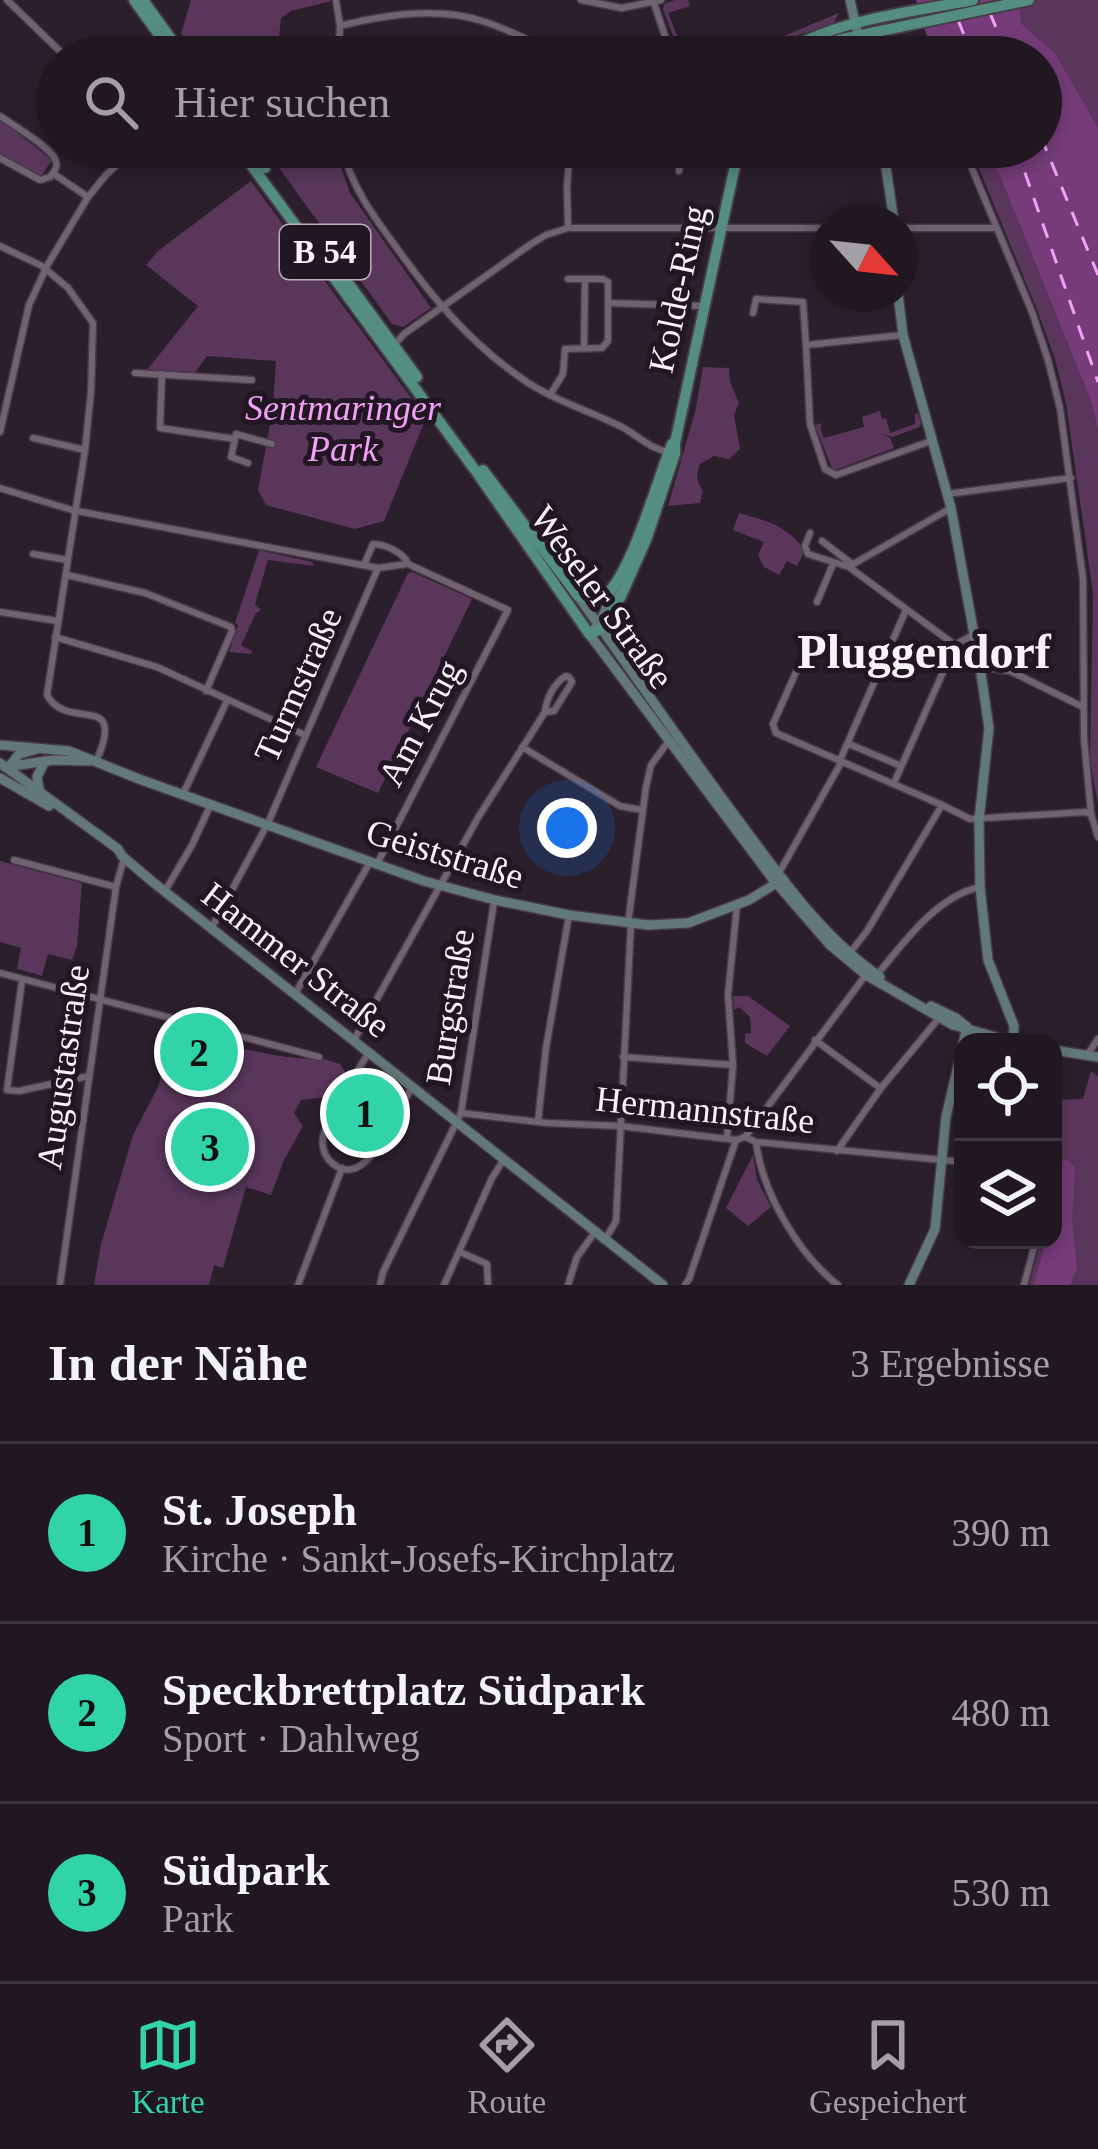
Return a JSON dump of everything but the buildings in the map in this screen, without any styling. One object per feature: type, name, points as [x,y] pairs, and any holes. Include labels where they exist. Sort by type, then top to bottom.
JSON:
[{"type":"main road","points":[[134,0],[160,36]]},
{"type":"main road","points":[[143,0],[169,36]]},
{"type":"main road","points":[[850,0],[858,36]]},
{"type":"main road","points":[[904,20],[974,0]]},
{"type":"main road","points":[[819,36],[1029,0]]},
{"type":"main road","points":[[840,36],[856,30]]},
{"type":"main road","name":"Weseler Straße","points":[[254,168],[578,596],[670,740],[780,879]]},
{"type":"main road","name":"Weseler Straße","points":[[264,168],[805,919],[872,975],[939,1018],[985,1033]]},
{"type":"main road","name":"Kolde-Ring","points":[[596,629],[672,447],[735,168]]},
{"type":"main road","points":[[887,168],[893,204]]},
{"type":"main road","points":[[900,312],[951,508],[975,634],[989,728],[979,820],[980,887],[988,961],[1014,1033]]},
{"type":"main road","name":"Kolde-Ring","points":[[596,629],[612,615],[646,539],[676,454],[672,447]]},
{"type":"main road","points":[[578,596],[591,601],[602,598],[618,580]]},
{"type":"main road","name":"Geiststraße","points":[[0,745],[69,751],[441,886],[569,915],[663,926],[688,923],[737,905],[780,879]]},
{"type":"main road","points":[[11,785],[2,766],[19,754],[46,747]]},
{"type":"main road","points":[[40,794],[37,775],[45,761]]},
{"type":"main road","name":"Geiststraße","points":[[2,766],[94,761]]},
{"type":"main road","name":"Hammer Straße","points":[[2,766],[88,826],[123,857]]},
{"type":"main road","name":"Hammer Straße","points":[[0,778],[73,820],[123,857],[412,1087],[459,1118],[504,1160],[663,1285]]},
{"type":"main road","name":"Weseler Straße","points":[[872,975],[967,1027]]},
{"type":"main road","points":[[914,1282],[935,1229],[949,1102],[967,1027]]},
{"type":"main road","points":[[1062,1052],[1094,1060]]},
{"type":"street","points":[[7,0],[44,36]]},
{"type":"street","points":[[336,0],[339,36]]},
{"type":"street","points":[[581,0],[622,8],[656,1],[666,36]]},
{"type":"street","points":[[340,26],[430,14],[470,17],[518,36]]},
{"type":"street","points":[[0,116],[36,144]]},
{"type":"street","points":[[0,158],[40,180],[54,174]]},
{"type":"street","points":[[54,168],[54,174]]},
{"type":"street","points":[[0,432],[29,306],[66,230],[114,168]]},
{"type":"street","points":[[349,168],[370,212],[442,308],[494,358],[550,395],[620,426],[656,450],[672,447]]},
{"type":"street","points":[[564,229],[568,168]]},
{"type":"street","points":[[972,168],[1048,360],[1060,408],[1083,579],[1090,814],[1098,837]]},
{"type":"street","points":[[54,174],[88,197]]},
{"type":"street","points":[[918,226],[997,228]]},
{"type":"street","points":[[391,347],[540,238],[564,229],[810,228]]},
{"type":"street","points":[[0,246],[47,270],[68,288],[92,323],[85,450],[48,698],[58,708],[99,718],[105,724],[107,735],[94,761]]},
{"type":"street","points":[[550,395],[563,374],[565,349],[607,345],[608,283],[568,279]]},
{"type":"street","points":[[584,279],[584,348]]},
{"type":"street","points":[[753,313],[756,298],[803,302],[810,424],[830,475],[932,440]]},
{"type":"street","points":[[608,303],[703,306]]},
{"type":"street","points":[[806,345],[903,335]]},
{"type":"street","points":[[135,373],[252,380]]},
{"type":"street","points":[[162,374],[160,428],[235,439]]},
{"type":"street","points":[[248,463],[231,457],[236,434],[272,444]]},
{"type":"street","points":[[33,438],[85,450]]},
{"type":"street","points":[[947,494],[1071,478]]},
{"type":"street","points":[[0,488],[76,511],[378,568],[408,564],[402,555],[375,543],[364,565]]},
{"type":"street","points":[[810,533],[808,554],[851,566],[951,508]]},
{"type":"street","points":[[822,541],[955,645]]},
{"type":"street","points":[[33,554],[68,560]]},
{"type":"street","name":"Am Krug","points":[[295,994],[374,863],[508,613],[506,607],[408,564]]},
{"type":"street","points":[[817,602],[832,564]]},
{"type":"street","name":"Turmstraße","points":[[212,927],[268,823],[378,568]]},
{"type":"street","points":[[66,575],[145,593],[230,627],[206,692]]},
{"type":"street","points":[[780,879],[841,760],[906,610]]},
{"type":"street","points":[[0,612],[58,621]]},
{"type":"street","points":[[894,783],[955,645],[975,634]]},
{"type":"street","points":[[56,637],[157,667],[305,735]]},
{"type":"street","points":[[980,667],[1010,671],[1084,707]]},
{"type":"street","points":[[796,672],[774,730],[970,819],[1090,814]]},
{"type":"street","points":[[354,1040],[478,816],[545,712],[545,701],[560,679],[569,677],[571,687],[558,708],[545,712]]},
{"type":"street","points":[[183,794],[227,701]]},
{"type":"street","points":[[605,1240],[616,1221],[630,923],[642,810],[651,765],[670,740]]},
{"type":"street","points":[[847,743],[901,766]]},
{"type":"street","points":[[522,747],[620,806],[642,810]]},
{"type":"street","points":[[164,891],[212,804]]},
{"type":"street","points":[[848,956],[942,805]]},
{"type":"street","name":"Augustastraße","points":[[60,1285],[123,857]]},
{"type":"street","points":[[14,860],[116,887]]},
{"type":"street","points":[[736,1138],[872,975],[925,922],[962,892],[980,887]]},
{"type":"street","name":"Burgstraße","points":[[380,1285],[459,1118],[495,901]]},
{"type":"street","points":[[685,1285],[736,1138],[728,994],[737,905]]},
{"type":"street","points":[[538,1121],[569,915]]},
{"type":"street","points":[[0,973],[319,1057]]},
{"type":"street","points":[[22,981],[7,1090],[89,1076]]},
{"type":"street","points":[[838,1151],[881,1088],[939,1018]]},
{"type":"street","points":[[1094,1060],[1098,1039]]},
{"type":"street","points":[[815,1040],[881,1088]]},
{"type":"street","points":[[369,1052],[323,1135],[328,1159],[342,1168],[359,1168],[371,1159],[412,1087]]},
{"type":"street","points":[[623,1058],[733,1065]]},
{"type":"street","name":"Hermannstraße","points":[[459,1118],[620,1126],[954,1162]]},
{"type":"street","points":[[756,1142],[769,1194],[818,1267],[838,1285]]},
{"type":"street","points":[[444,1285],[504,1160]]},
{"type":"street","points":[[298,1285],[342,1168]]},
{"type":"street","points":[[568,1285],[577,1257],[595,1232]]},
{"type":"street","points":[[1024,1285],[1034,1249]]},
{"type":"street","points":[[460,1251],[487,1264],[488,1285]]},
{"type":"green space","points":[[191,0],[331,1],[291,11],[281,18],[279,36],[181,34]]},
{"type":"green space","points":[[688,0],[690,6],[668,13],[677,36],[673,36],[664,4]]},
{"type":"green space","points":[[1019,0],[1098,0],[1098,127],[1062,65],[1062,36],[1036,36],[1021,23]]},
{"type":"green space","points":[[839,13],[833,24],[795,36],[784,36]]},
{"type":"green space","points":[[0,119],[36,147],[36,168],[47,168],[42,175],[29,172],[0,155]]},
{"type":"green space","points":[[279,168],[341,168],[350,193],[431,308],[403,327],[392,324]]},
{"type":"green space","points":[[979,168],[997,168],[1091,401],[1098,429],[1098,805],[1090,760],[1093,593],[1066,403],[1036,307]]},
{"type":"green space","name":"Sentmaringer Park","points":[[251,181],[426,418],[384,521],[355,529],[266,505],[258,490],[273,409],[276,361],[207,356],[195,372],[147,370],[198,306],[146,265]]},
{"type":"green space","points":[[703,367],[729,368],[739,403],[734,415],[740,449],[729,459],[714,456],[700,464],[700,503],[668,506],[695,412]]},
{"type":"green space","points":[[880,411],[890,433],[915,424],[918,413],[921,424],[893,437],[882,434],[894,448],[832,468],[815,425],[822,423],[824,438],[864,427],[862,417]]},
{"type":"green space","points":[[739,513],[791,535],[805,550],[797,566],[787,561],[779,575],[764,567],[758,555],[764,542],[733,530]]},
{"type":"green space","points":[[259,550],[314,566],[268,560],[255,604],[261,610],[241,645],[251,654],[229,652],[235,623]]},
{"type":"green space","points":[[412,572],[472,599],[378,793],[316,767]]},
{"type":"green space","points":[[0,861],[82,883],[72,960],[48,954],[42,976],[17,969],[21,948],[0,942]]},
{"type":"green space","points":[[733,996],[748,996],[790,1026],[767,1056],[745,1043],[745,1034],[751,1033],[750,1017],[739,1007],[734,1010]]},
{"type":"green space","points":[[173,1031],[268,1054],[321,1058],[340,1064],[347,1075],[336,1096],[301,1100],[294,1113],[303,1126],[271,1195],[246,1187],[223,1268],[214,1265],[209,1285],[94,1285],[133,1135],[158,1087]]},
{"type":"green space","points":[[1091,1071],[1098,1076],[1098,1285],[1029,1285],[1039,1249],[1062,1249],[1062,1100],[1083,1099]]},
{"type":"green space","points":[[753,1155],[757,1180],[771,1207],[748,1226],[726,1208]]},
{"type":"shaded area","points":[[916,0],[1019,0],[1021,23],[1036,36],[928,36]]},
{"type":"shaded area","points":[[1062,65],[1098,127],[1098,430],[1091,401],[997,168],[1062,168]]},
{"type":"shaded area","points":[[1066,1159],[1075,1167],[1072,1220],[1077,1268],[1070,1285],[1034,1285],[1044,1249],[1062,1249],[1062,1161]]},
{"type":"ferry route","points":[[990,13],[999,36]]},
{"type":"ferry route","points":[[958,20],[964,36]]},
{"type":"ferry route","points":[[1023,168],[1098,382]]},
{"type":"ferry route","points":[[1054,168],[1098,275]]},
{"type":"place","name":"Speckbrettplatz Südpark","points":[[199,1052]]},
{"type":"place","name":"St. Joseph","points":[[365,1113]]},
{"type":"place","name":"Südpark","points":[[210,1147]]},
{"type":"district","name":"Pluggendorf","points":[[924,651]]}]
